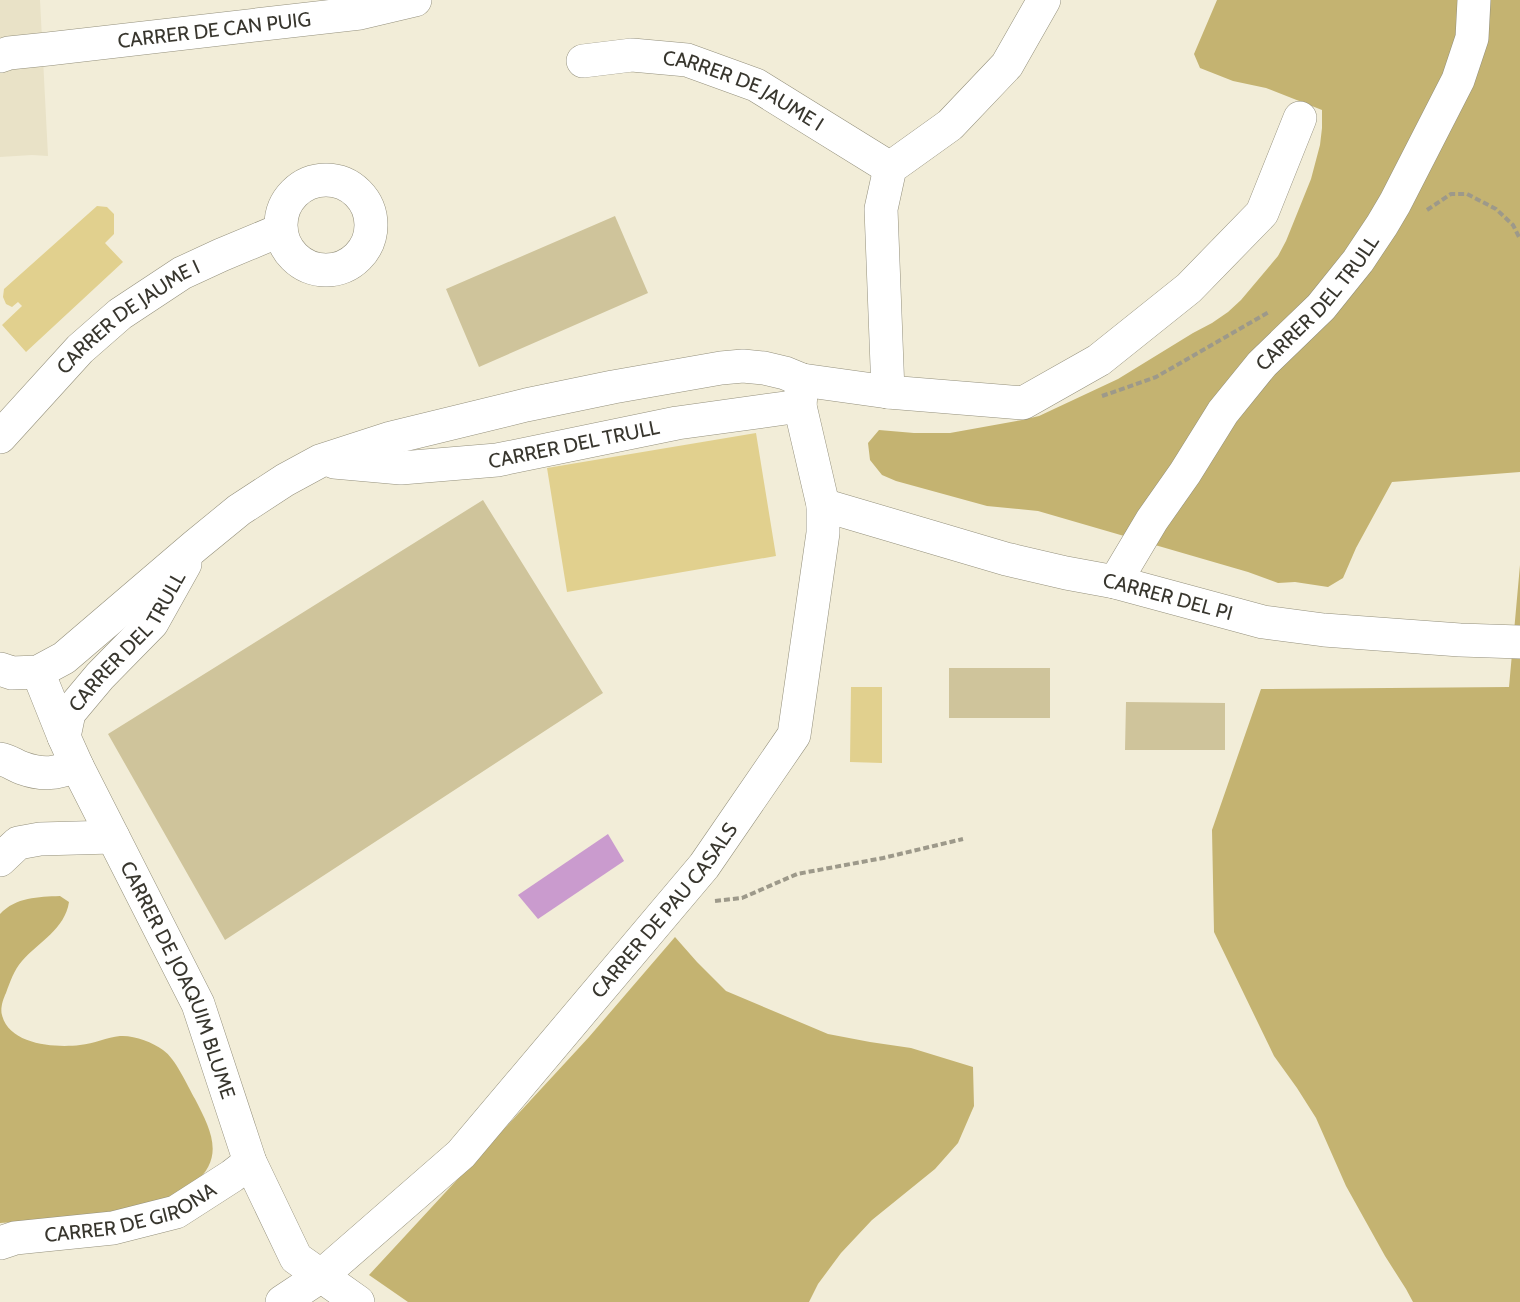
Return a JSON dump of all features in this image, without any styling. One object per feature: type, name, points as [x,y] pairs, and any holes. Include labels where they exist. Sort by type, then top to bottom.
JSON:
[{"type":"street","name":"CARRER DE CAN PUIG","points":[[0,56],[9,53],[360,13],[415,0]]},
{"type":"street","points":[[888,392],[881,209],[890,168],[950,125],[1007,65],[1044,0]]},
{"type":"street","name":"CARRER DEL TRULL","points":[[1115,582],[1152,520],[1223,412],[1262,364],[1322,307],[1358,261],[1382,225],[1458,80],[1472,38],[1474,0]]},
{"type":"street","name":"CARRER DE JAUME I","points":[[583,61],[632,55],[687,60],[756,85],[890,168]]},
{"type":"street","name":"CARRER DEL TRULL","points":[[320,461],[401,468],[496,460],[676,423],[801,393],[888,392],[1023,403],[1100,360],[1189,288],[1262,213],[1300,118]]},
{"type":"street","name":"CARRER DE JAUME I","points":[[0,436],[81,349],[120,314],[182,273],[281,230]]},
{"type":"street","name":"CARRER DEL TRULL","points":[[38,672],[64,658],[239,510],[285,480],[320,461],[391,438],[526,405],[721,368],[743,366],[785,373],[801,393]]},
{"type":"street","name":"CARRER DE PAU CASALS","points":[[282,1302],[321,1276],[461,1154],[705,866],[794,735],[823,533],[823,505],[801,393]]},
{"type":"street","name":"CARRER DEL PI","points":[[823,505],[1006,559],[1115,582],[1263,622],[1324,630],[1520,642]]},
{"type":"street","name":"CARRER DEL TRULL","points":[[64,737],[69,713],[100,676],[152,623],[195,546]]},
{"type":"street","points":[[0,669],[12,673],[38,672]]},
{"type":"street","name":"CARRER DE JOAQUIM BLUME","points":[[38,672],[77,766],[198,1004],[250,1162],[296,1258],[358,1302]]},
{"type":"street","points":[[0,759],[27,770],[53,774],[77,766]]},
{"type":"street","points":[[0,861],[18,843],[40,839],[113,837]]},
{"type":"street","name":"CARRER DE GIRONA","points":[[0,1243],[15,1238],[113,1228],[176,1212],[250,1162]]},
{"type":"path","points":[[1382,225],[1430,209],[1451,194],[1467,194],[1496,209],[1514,225],[1520,239]]},
{"type":"path","points":[[1099,397],[1156,377],[1277,307]]},
{"type":"path","points":[[670,907],[742,898],[797,874],[883,858],[963,839]]},
{"type":"shaded area","points":[[0,0],[40,0],[48,156],[0,157]]},
{"type":"shaded area","points":[[1217,0],[1520,0],[1520,472],[1392,482],[1356,548],[1343,578],[1328,587],[1295,582],[1278,583],[1248,572],[1038,511],[987,506],[896,481],[882,475],[870,460],[868,443],[879,430],[950,433],[1022,420],[1039,416],[1118,379],[1228,312],[1278,256],[1311,179],[1320,145],[1322,110],[1266,88],[1233,81],[1200,68],[1194,54]]},
{"type":"shaded area","points":[[615,216],[648,293],[479,367],[446,289]]},
{"type":"shaded area","points":[[483,500],[603,693],[225,940],[108,734]]},
{"type":"shaded area","points":[[1520,565],[1520,1302],[1413,1302],[1346,1186],[1316,1118],[1274,1056],[1214,932],[1212,830],[1261,689],[1509,687]]},
{"type":"shaded area","points":[[949,668],[1050,668],[1050,718],[949,718]]},
{"type":"shaded area","points":[[1126,702],[1225,703],[1225,750],[1125,750]]},
{"type":"shaded area","points":[[608,834],[624,861],[538,919],[518,895]]},
{"type":"shaded area","points":[[60,896],[69,902],[67,912],[57,928],[22,961],[11,980],[2,1007],[6,1025],[23,1038],[47,1045],[80,1045],[125,1036],[159,1047],[177,1066],[201,1110],[210,1133],[212,1154],[203,1174],[188,1189],[166,1200],[106,1213],[0,1223],[0,914],[20,901]]},
{"type":"shaded area","points":[[675,937],[726,991],[828,1034],[911,1048],[973,1067],[974,1106],[958,1143],[935,1169],[872,1220],[841,1253],[818,1284],[809,1302],[408,1302],[369,1275],[589,1037]]},
{"type":"building","points":[[97,206],[107,207],[114,214],[114,234],[105,243],[123,262],[26,352],[2,325],[22,306],[18,302],[12,307],[6,304],[3,297],[4,289]]},
{"type":"building","points":[[756,433],[776,556],[567,592],[547,468]]},
{"type":"building","points":[[851,687],[882,687],[882,763],[850,762]]}]
